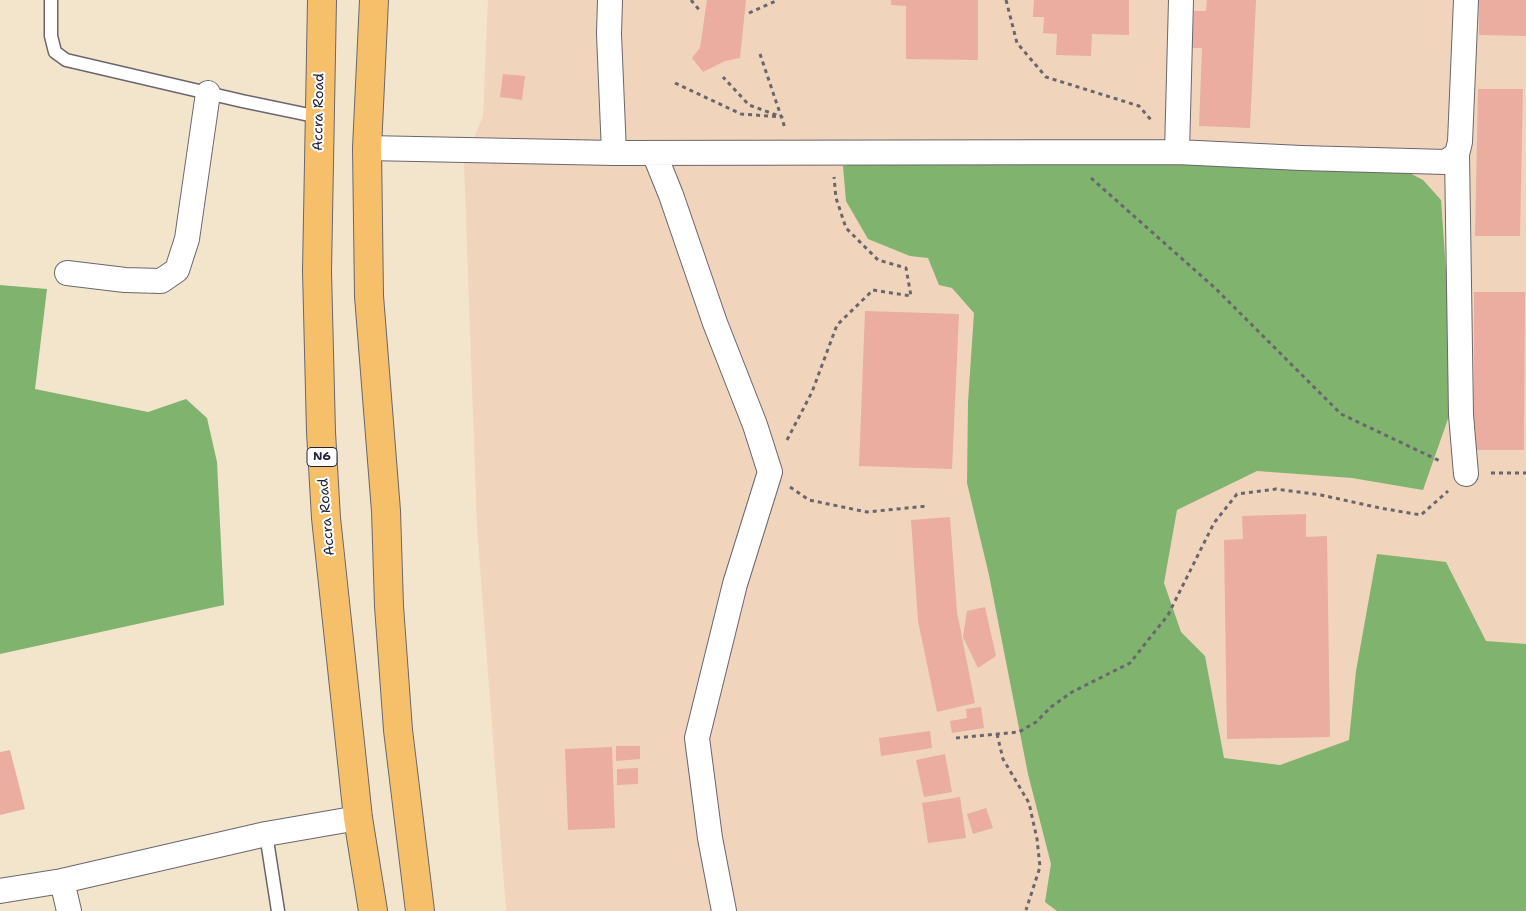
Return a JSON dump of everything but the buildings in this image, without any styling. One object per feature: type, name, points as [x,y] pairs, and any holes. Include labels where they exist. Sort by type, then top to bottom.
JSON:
[{"type":"highway","name":"Accra Road","points":[[322,0],[317,270],[321,432],[326,518],[358,818],[373,911]]},
{"type":"highway","points":[[374,0],[367,148],[369,296],[386,511],[390,616],[398,730],[420,911]]},
{"type":"street","points":[[610,0],[609,34],[614,153]]},
{"type":"street","points":[[1177,152],[1181,0]]},
{"type":"street","points":[[1466,0],[1460,142],[1457,154],[1461,415],[1466,474]]},
{"type":"street","points":[[68,273],[125,280],[161,281],[177,270],[188,239],[208,93]]},
{"type":"street","points":[[367,148],[614,153],[1177,152],[1446,162],[1457,154]]},
{"type":"street","points":[[654,153],[672,195],[715,323],[755,425],[770,472],[735,584],[697,738],[710,838],[724,911]]},
{"type":"street","points":[[0,891],[62,881],[266,834],[358,818]]},
{"type":"street","points":[[62,881],[69,911]]},
{"type":"lane","points":[[51,0],[51,36],[55,52],[66,60],[319,117]]},
{"type":"lane","points":[[266,834],[278,911]]},
{"type":"path","points":[[691,0],[701,12]]},
{"type":"path","points":[[749,13],[778,0]]},
{"type":"path","points":[[1006,0],[1017,43],[1046,77],[1139,106],[1177,152]]},
{"type":"path","points":[[760,54],[793,153]]},
{"type":"path","points":[[723,77],[749,105],[782,118]]},
{"type":"path","points":[[675,83],[741,114],[782,118]]},
{"type":"path","points":[[839,152],[833,174],[836,198],[846,228],[878,260],[906,268],[910,296],[873,290],[837,325],[812,392],[770,472],[809,500],[867,512],[927,506]]},
{"type":"path","points":[[1090,178],[1215,288],[1341,414],[1466,474],[1526,473]]},
{"type":"path","points":[[956,738],[1019,732],[1036,722],[1051,707],[1072,692],[1130,663],[1168,615],[1214,523],[1237,494],[1276,489],[1321,495],[1421,515],[1466,474]]},
{"type":"path","points":[[996,734],[1003,759],[1029,803],[1038,839],[1040,866],[1026,910]]},
{"type":"shaded area","points":[[488,0],[1526,0],[1526,911],[506,911],[477,527],[464,162],[483,116]]},
{"type":"green space","points":[[1034,160],[1400,168],[1423,180],[1441,200],[1455,399],[1423,490],[1352,478],[1257,471],[1177,510],[1164,583],[1181,632],[1205,656],[1224,758],[1280,765],[1349,740],[1356,671],[1377,554],[1446,562],[1486,641],[1526,644],[1526,911],[1057,911],[1045,902],[1051,864],[1028,774],[989,575],[967,483],[968,402],[974,313],[952,288],[939,285],[928,258],[910,256],[868,239],[846,201],[843,166],[868,162]]},
{"type":"green space","points":[[0,285],[47,289],[35,389],[148,412],[186,399],[207,418],[217,462],[224,605],[0,654]]}]
